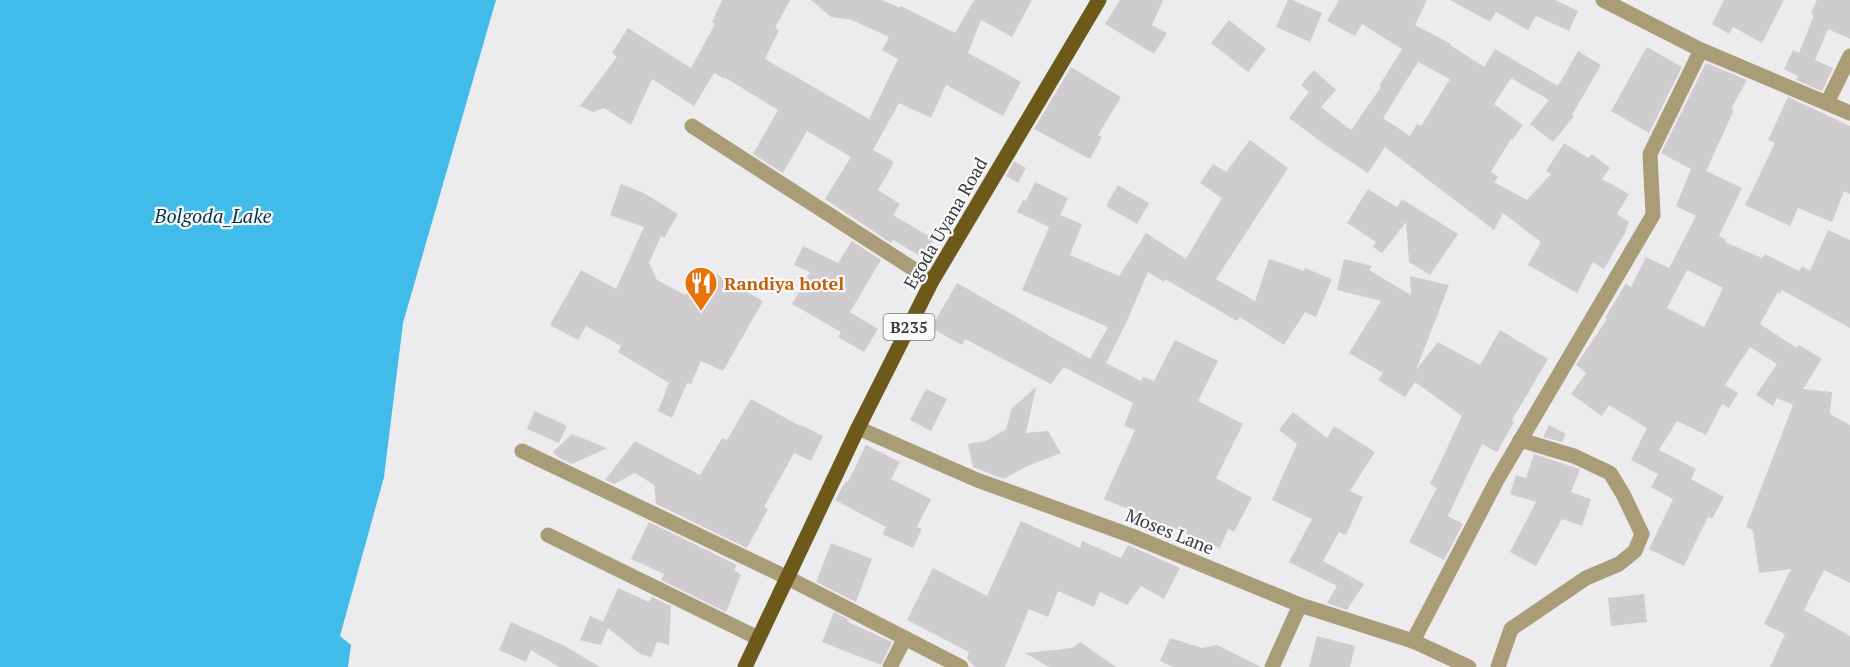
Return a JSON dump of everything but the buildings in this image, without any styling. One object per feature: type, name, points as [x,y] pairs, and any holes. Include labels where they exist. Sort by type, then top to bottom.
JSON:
[{"type":"main road","name":"Egoda Uyana Road","points":[[745,667],[858,428],[932,281],[1099,0]]},
{"type":"street","points":[[1603,0],[1701,50],[1850,113]]},
{"type":"street","points":[[1413,641],[1497,480],[1653,215],[1650,154],[1701,50]]},
{"type":"street","points":[[1827,103],[1850,56]]},
{"type":"street","points":[[692,126],[932,281]]},
{"type":"street","name":"Moses Lane","points":[[858,428],[977,480],[1132,536],[1300,605],[1413,641],[1469,667]]},
{"type":"street","points":[[1498,667],[1511,629],[1586,578],[1619,564],[1635,551],[1642,534],[1610,473],[1574,456],[1520,440]]},
{"type":"street","points":[[522,451],[786,577],[961,667]]},
{"type":"street","points":[[548,535],[758,638]]},
{"type":"street","points":[[1272,667],[1300,605]]},
{"type":"street","points":[[890,667],[905,638]]},
{"type":"water","name":"Bolgoda_Lake","points":[[0,0],[496,0],[403,323],[384,477],[340,636],[351,645],[348,667],[0,667]]},
{"type":"place","name":"Randiya hotel","points":[[701,312]]}]
